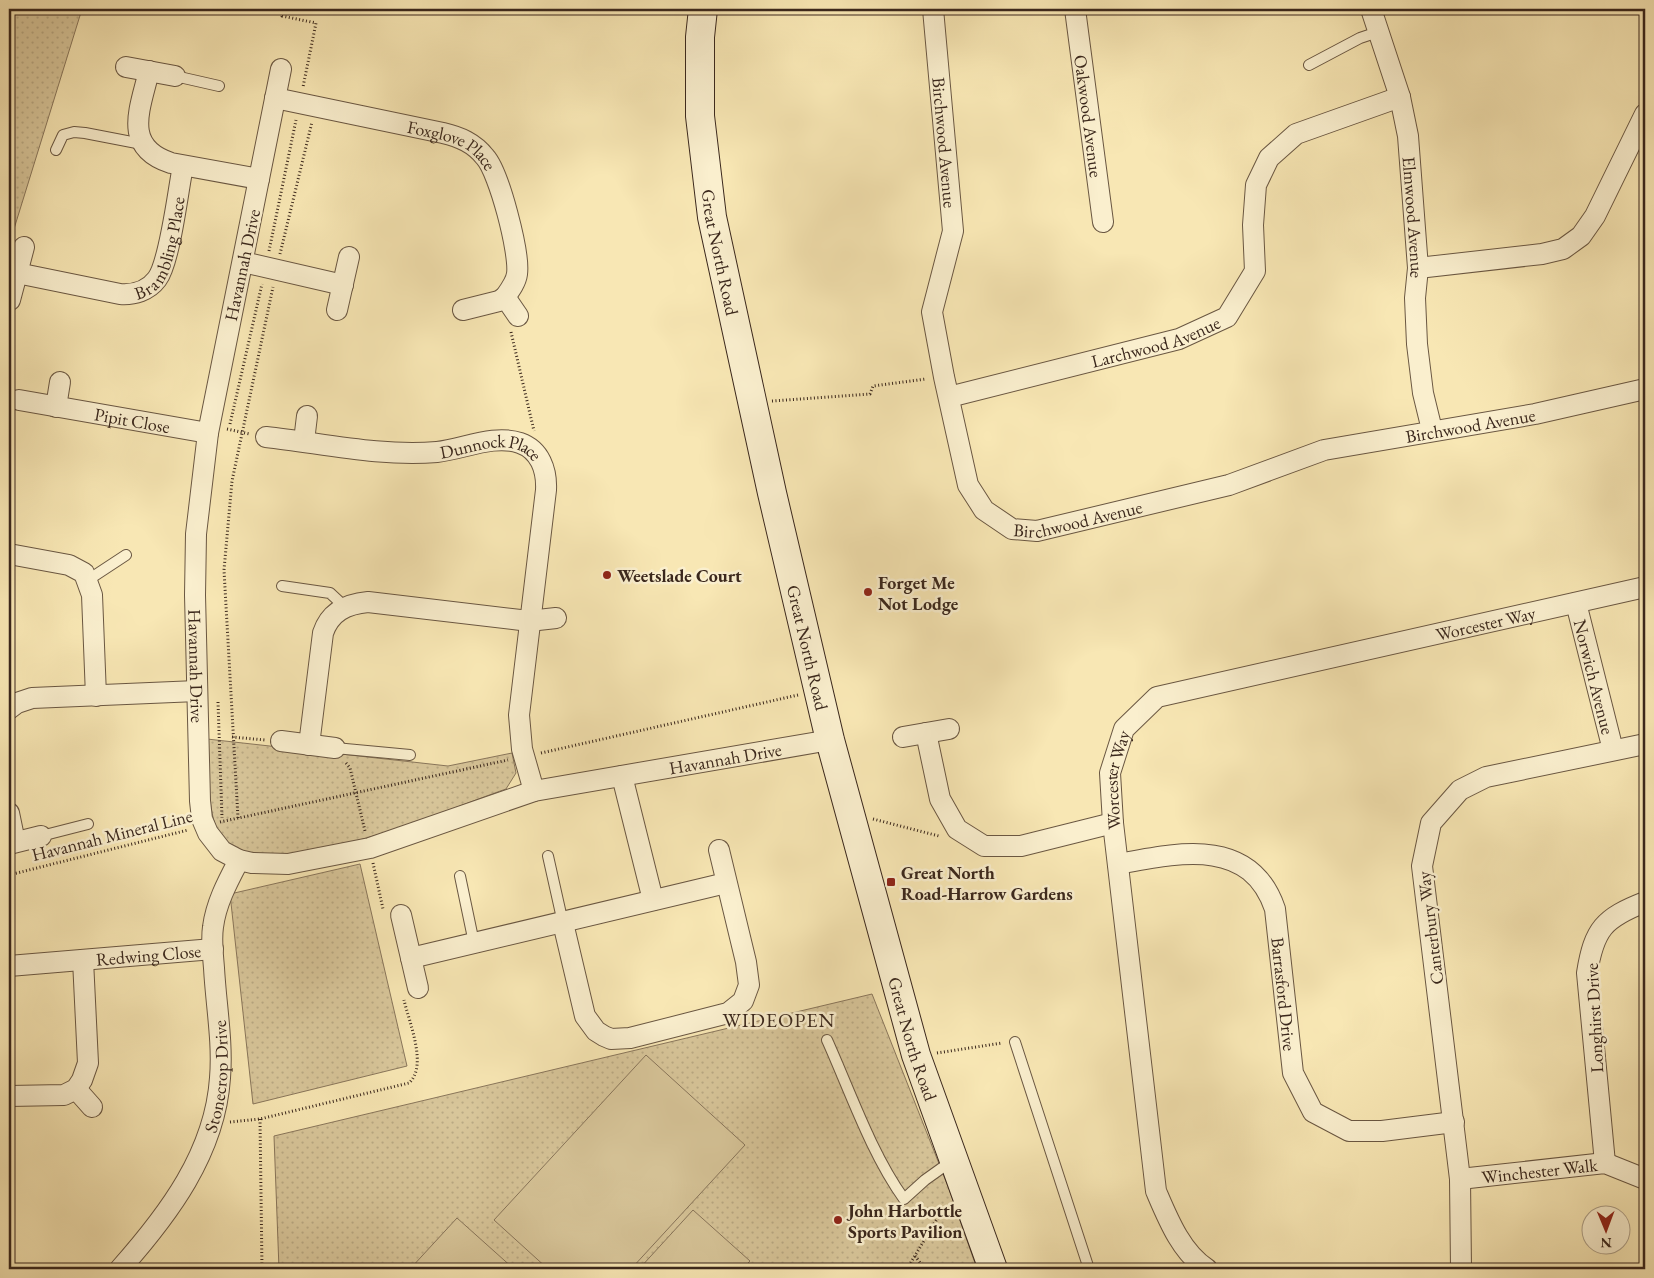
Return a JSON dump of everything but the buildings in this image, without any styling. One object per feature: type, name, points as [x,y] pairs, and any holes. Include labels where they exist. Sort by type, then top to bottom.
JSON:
[{"type":"main road","name":"Great North Road","points":[[703,9],[700,37],[700,116],[706,171],[712,217],[751,403],[830,740],[852,814],[916,1056],[993,1269]]},
{"type":"street","name":"Birchwood Avenue","points":[[933,9],[953,231],[932,312],[968,485],[984,510],[1012,529],[1037,531],[1229,485],[1324,450],[1432,430],[1535,414],[1645,389]]},
{"type":"street","name":"Oakwood Avenue","points":[[1075,9],[1103,222]]},
{"type":"street","name":"Elmwood Avenue","points":[[1375,10],[1378,32],[1400,97],[1408,136],[1418,268],[1415,298],[1417,344],[1423,393],[1432,430]]},
{"type":"street","points":[[126,66],[175,76]]},
{"type":"street","name":"Havannah Drive","points":[[282,69],[208,430],[196,534],[195,595],[200,801],[213,824],[211,838],[222,850],[239,860],[252,863],[288,864],[370,848],[534,791],[830,740]]},
{"type":"street","points":[[142,144],[138,124],[149,72]]},
{"type":"street","name":"Larchwood Avenue","points":[[949,397],[1179,339],[1227,317],[1255,271],[1253,225],[1256,185],[1269,158],[1296,134],[1400,97]]},
{"type":"street","name":"Foxglove Place","points":[[275,98],[457,136],[482,153],[496,175],[516,259],[517,276],[505,297]]},
{"type":"street","points":[[1418,268],[1542,254],[1563,248],[1581,236],[1595,216],[1645,114]]},
{"type":"street","name":"Brambling Place","points":[[142,144],[157,158],[183,166],[259,179]]},
{"type":"street","name":"Brambling Place","points":[[17,273],[120,294],[144,290],[156,280],[164,265],[183,166]]},
{"type":"street","points":[[10,300],[24,247]]},
{"type":"street","points":[[337,310],[349,258]]},
{"type":"street","points":[[243,262],[343,285]]},
{"type":"street","points":[[463,310],[499,301],[505,297],[518,316]]},
{"type":"street","points":[[56,407],[60,382]]},
{"type":"street","name":"Pipit Close","points":[[19,400],[208,430]]},
{"type":"street","points":[[304,441],[307,416]]},
{"type":"street","name":"Dunnock Place","points":[[266,437],[378,450],[419,452],[456,449],[501,440],[520,443],[532,449],[541,461],[546,482],[519,716],[522,749],[534,791]]},
{"type":"street","points":[[9,554],[77,568],[88,580],[92,595],[96,696]]},
{"type":"street","name":"Worcester Way","points":[[1206,1269],[1174,1232],[1156,1191],[1113,823],[1110,773],[1124,729],[1157,697],[1645,587]]},
{"type":"street","points":[[309,745],[322,633],[330,617],[345,607],[368,602],[529,621],[556,618]]},
{"type":"street","name":"Norwich Avenue","points":[[1576,603],[1613,750]]},
{"type":"street","points":[[9,708],[32,698],[198,691]]},
{"type":"street","points":[[903,737],[949,729]]},
{"type":"street","points":[[926,733],[940,799],[957,829],[984,846],[1021,846],[1113,823]]},
{"type":"street","points":[[281,741],[335,748]]},
{"type":"street","name":"Canterbury Way","points":[[1461,1269],[1460,1179],[1422,866],[1431,823],[1460,790],[1486,777],[1645,744]]},
{"type":"street","points":[[622,776],[652,900]]},
{"type":"street","points":[[9,813],[12,843],[41,836]]},
{"type":"street","points":[[563,923],[585,1016],[596,1031],[604,1036],[630,1038],[719,1017],[736,1008],[747,994],[749,985],[746,962],[719,850]]},
{"type":"street","name":"Barrasford Drive","points":[[1118,864],[1178,853],[1218,855],[1250,870],[1269,890],[1275,909],[1293,1074],[1313,1112],[1349,1131],[1382,1131],[1454,1122]]},
{"type":"street","name":"Stonecrop Drive","points":[[120,1269],[161,1221],[183,1187],[206,1141],[214,1118],[220,1077],[221,1052],[213,927],[216,914],[239,860]]},
{"type":"street","points":[[411,958],[726,883]]},
{"type":"street","name":"Longhirst Drive","points":[[1605,1163],[1587,973],[1591,950],[1600,930],[1618,913],[1645,902]]},
{"type":"street","points":[[393,915],[411,958],[410,990]]},
{"type":"street","name":"Redwing Close","points":[[9,966],[213,949]]},
{"type":"street","name":"Redwing Close","points":[[76,1089],[88,1063],[83,960]]},
{"type":"street","points":[[9,1096],[64,1095],[76,1089],[92,1107]]},
{"type":"street","name":"Winchester Walk","points":[[1460,1179],[1605,1163],[1645,1179]]},
{"type":"lane","points":[[1309,65],[1360,38],[1378,32]]},
{"type":"lane","points":[[175,76],[219,86]]},
{"type":"lane","points":[[56,150],[63,135],[74,132],[142,144]]},
{"type":"lane","points":[[88,580],[126,555]]},
{"type":"lane","points":[[282,586],[330,593],[345,607]]},
{"type":"lane","points":[[335,748],[410,755]]},
{"type":"lane","points":[[41,836],[88,824]]},
{"type":"lane","points":[[548,856],[563,923]]},
{"type":"lane","points":[[460,876],[474,943]]},
{"type":"lane","points":[[827,1040],[879,1154],[904,1199],[954,1160]]},
{"type":"lane","points":[[1015,1042],[1089,1269]]},
{"type":"path","points":[[228,438],[271,268],[308,105],[316,23],[282,16],[284,9]]},
{"type":"path","points":[[238,818],[224,570],[232,481],[271,268],[308,105]]},
{"type":"path","points":[[518,316],[511,331],[534,432]]},
{"type":"path","points":[[751,403],[870,394],[873,386],[944,377]]},
{"type":"path","points":[[208,430],[229,430],[266,437]]},
{"type":"path","points":[[213,824],[217,695]]},
{"type":"path","points":[[232,737],[281,741]]},
{"type":"path","points":[[335,748],[350,768],[370,848],[393,915]]},
{"type":"path","points":[[852,814],[946,837]]},
{"type":"path","name":"Havannah Mineral Line","points":[[9,875],[213,824]]},
{"type":"path","points":[[214,1118],[226,1122],[260,1119],[409,1083],[416,1074],[418,1058],[410,990]]},
{"type":"path","points":[[916,1056],[1015,1042]]},
{"type":"path","points":[[260,1119],[262,1269]]},
{"type":"path","points":[[907,1269],[936,1219],[968,1200]]},
{"type":"path","points":[[915,1256],[925,1269]]},
{"type":"shaded area","points":[[9,9],[82,9],[9,245]]},
{"type":"shaded area","points":[[207,739],[448,766],[512,753],[516,773],[506,789],[410,824],[336,846],[301,852],[268,854],[239,850],[219,833],[212,814],[210,801]]},
{"type":"shaded area","points":[[360,864],[407,1066],[253,1104],[230,894]]},
{"type":"shaded area","points":[[872,994],[949,1189],[977,1269],[279,1269],[274,1136]]},
{"type":"shaded area","points":[[646,1055],[745,1145],[631,1269],[548,1269],[494,1220]]},
{"type":"shaded area","points":[[693,1210],[750,1261],[742,1269],[639,1269]]},
{"type":"shaded area","points":[[457,1218],[514,1269],[410,1269]]},
{"type":"place","name":"Weetslade Court","points":[[607,575]]},
{"type":"place","name":"Forget Me Not Lodge","points":[[868,592]]},
{"type":"place","name":"Great North Road-Harrow Gardens","points":[[891,882]]},
{"type":"place","name":"John Harbottle Sports Pavilion","points":[[838,1220]]},
{"type":"district","name":"WIDEOPEN","points":[[779,1020]]}]
